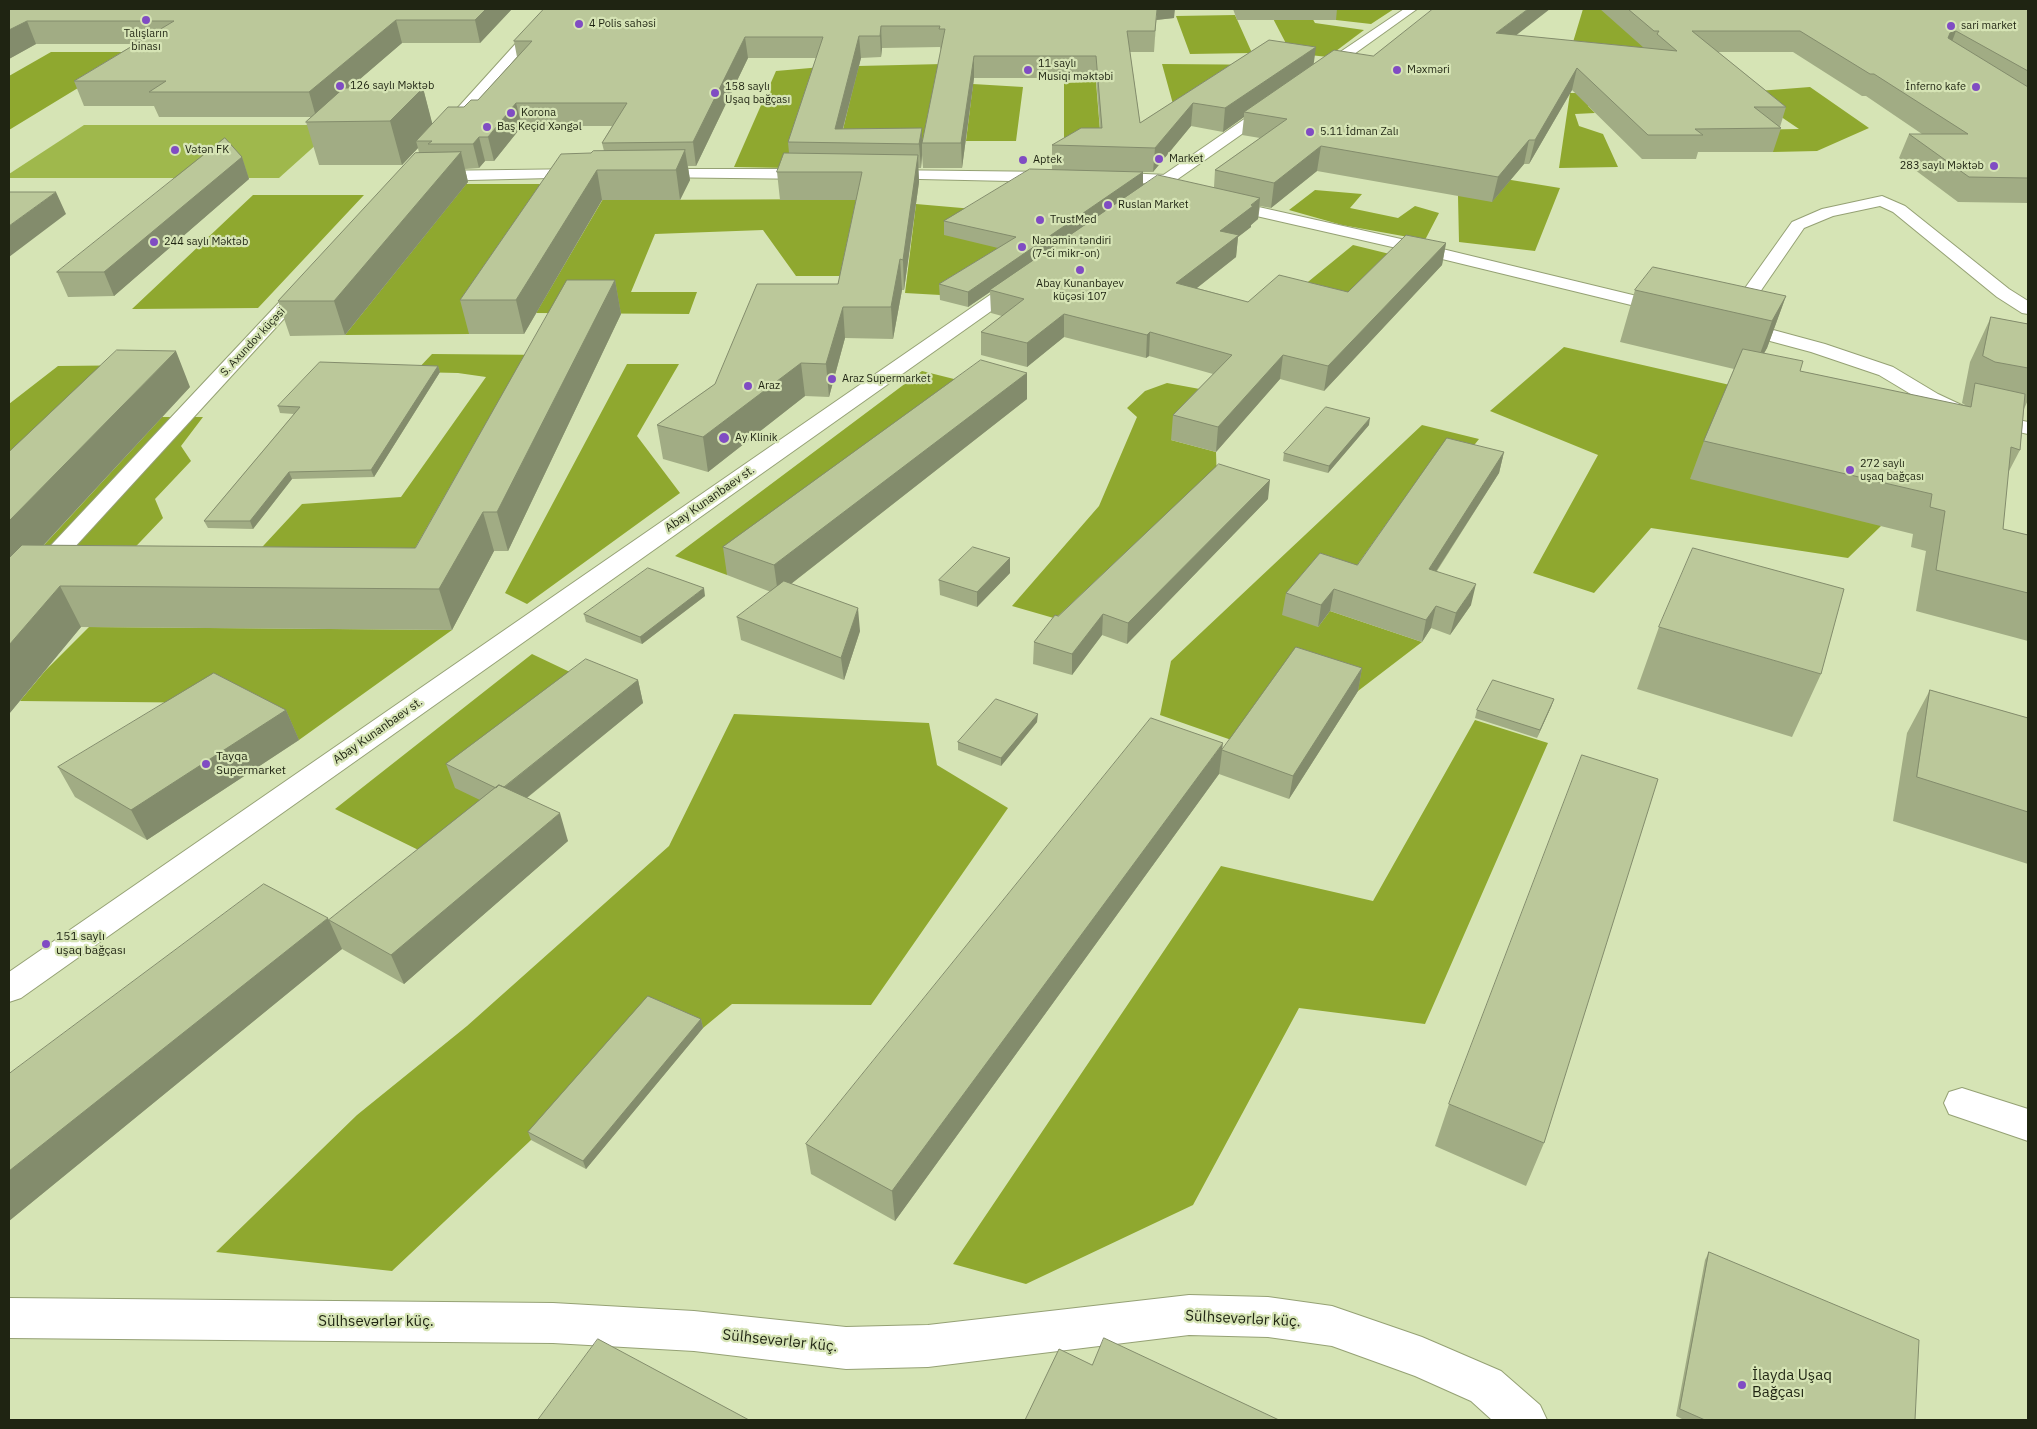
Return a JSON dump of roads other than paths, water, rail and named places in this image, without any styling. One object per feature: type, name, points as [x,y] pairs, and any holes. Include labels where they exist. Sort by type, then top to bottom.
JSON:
[{"type":"street","points":[[436,140],[553,9]]},
{"type":"street","points":[[1121,211],[1164,187],[1295,90],[1411,9]]},
{"type":"street","points":[[413,176],[596,174]]},
{"type":"street","points":[[634,174],[826,174]]},
{"type":"street","points":[[864,175],[1069,177]]},
{"type":"street","points":[[1088,177],[1164,187]]},
{"type":"street","points":[[1210,201],[1401,244],[1681,312]]},
{"type":"street","points":[[2028,309],[2003,293],[1899,209],[1882,201],[1828,212],[1798,225],[1723,323],[1818,348],[1886,372],[1931,398],[1966,414],[2028,428]]},
{"type":"street","name":"Abay Kunanbaev st.","points":[[9,989],[1041,267]]},
{"type":"street","name":"S. Axundov küçəsi","points":[[9,604],[320,268]]},
{"type":"street","points":[[1962,1103],[2028,1125]]},
{"type":"street","name":"Sülhsevərlər küç.","points":[[9,1318],[553,1323],[694,1331],[846,1348],[928,1346],[1189,1315],[1268,1317],[1332,1326],[1422,1358],[1486,1386],[1525,1420]]},
{"type":"place","name":"Talışların binası","points":[[146,20]]},
{"type":"place","name":"4 Polis sahəsi","points":[[579,24]]},
{"type":"place","name":"sari market","points":[[1951,26]]},
{"type":"place","name":"11 saylı Musiqi məktəbi","points":[[1028,70]]},
{"type":"place","name":"Məxməri","points":[[1397,70]]},
{"type":"place","name":"126 saylı Məktəb","points":[[340,86]]},
{"type":"place","name":"İnferno kafe","points":[[1976,87]]},
{"type":"place","name":"158 saylı Uşaq bağçası","points":[[715,93]]},
{"type":"place","name":"Korona","points":[[511,113]]},
{"type":"place","name":"Baş Keçid Xəngəl","points":[[487,127]]},
{"type":"place","name":"5.11 İdman Zalı","points":[[1310,132]]},
{"type":"place","name":"Vətən FK","points":[[175,150]]},
{"type":"place","name":"Market","points":[[1159,159]]},
{"type":"place","name":"Aptek","points":[[1023,160]]},
{"type":"place","name":"283 saylı Məktəb","points":[[1994,166]]},
{"type":"place","name":"Ruslan Market","points":[[1108,205]]},
{"type":"place","name":"TrustMed","points":[[1040,220]]},
{"type":"place","name":"244 saylı Məktəb","points":[[154,242]]},
{"type":"place","name":"Nənəmin təndiri (7-ci mikr-on)","points":[[1022,247]]},
{"type":"place","name":"Abay Kunanbayev küçəsi 107","points":[[1080,270]]},
{"type":"place","name":"Araz Supermarket","points":[[832,379]]},
{"type":"place","name":"Araz","points":[[748,386]]},
{"type":"place","name":"Ay Klinik","points":[[724,438]]},
{"type":"place","name":"272 saylı uşaq bağçası","points":[[1850,470]]},
{"type":"place","name":"Tayqa Supermarket","points":[[206,764]]},
{"type":"place","name":"151 saylı uşaq bağçası","points":[[46,944]]},
{"type":"place","name":"İlayda Uşaq Bağçası","points":[[1742,1385]]}]
